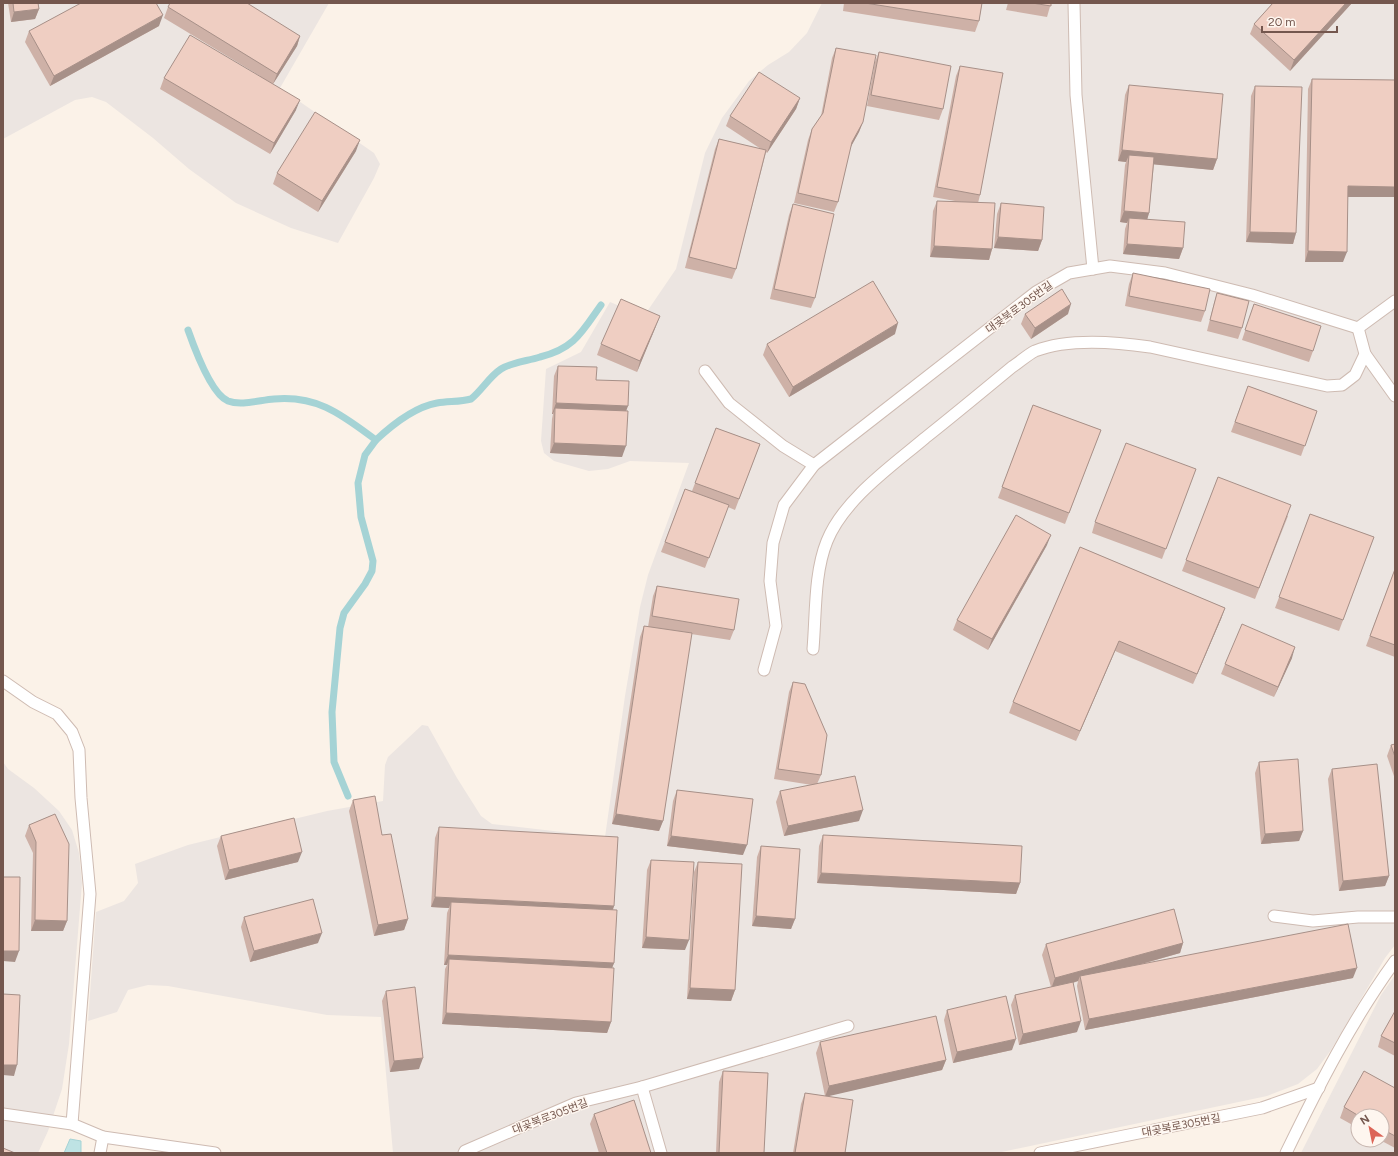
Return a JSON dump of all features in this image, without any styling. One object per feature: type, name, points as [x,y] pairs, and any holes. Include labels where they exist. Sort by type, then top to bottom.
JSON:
[{"type":"lane","points":[[1074,3],[1076,95],[1092,269]]},
{"type":"lane","name":"대곶북로305번길","points":[[764,670],[776,626],[770,581],[773,543],[784,505],[814,465],[1036,292],[1069,273],[1110,266],[1165,273],[1252,295],[1358,328]]},
{"type":"lane","points":[[1395,301],[1358,328],[1365,354],[1395,396]]},
{"type":"lane","points":[[812,649],[822,558],[836,523],[849,506],[884,472],[1012,367],[1034,352],[1060,345],[1126,344],[1150,347],[1327,386],[1342,385],[1355,375],[1365,354]]},
{"type":"lane","points":[[705,371],[729,403],[783,446],[814,465]]},
{"type":"lane","points":[[3,681],[33,702],[57,714],[72,732],[80,750],[81,798],[90,894],[72,1124]]},
{"type":"lane","points":[[1274,916],[1313,921],[1358,917],[1395,917]]},
{"type":"lane","points":[[1286,1153],[1319,1088],[1372,993],[1395,960]]},
{"type":"lane","name":"대곶북로305번길","points":[[464,1153],[464,1151],[520,1126],[576,1104],[642,1087],[848,1026]]},
{"type":"lane","points":[[642,1087],[661,1153]]},
{"type":"lane","name":"대곶북로305번길","points":[[1040,1153],[1262,1108],[1319,1088]]},
{"type":"lane","points":[[3,1114],[72,1124],[103,1137],[216,1153]]},
{"type":"lane","points":[[100,1153],[103,1137]]},
{"type":"shaded area","points":[[3,3],[329,3],[280,88],[374,153],[380,164],[374,178],[338,243],[291,228],[236,203],[189,169],[153,138],[106,102],[92,97],[75,100],[3,139]]},
{"type":"shaded area","points":[[822,3],[1395,3],[1395,945],[1385,958],[1331,1050],[1317,1069],[1298,1084],[1267,1096],[997,1153],[393,1153],[381,1017],[327,1015],[168,986],[148,985],[128,990],[117,1012],[88,1021],[96,912],[124,901],[138,883],[135,864],[188,845],[327,811],[383,801],[385,765],[388,757],[422,725],[428,726],[457,778],[481,816],[492,824],[605,837],[625,696],[640,607],[648,575],[689,463],[630,461],[608,469],[589,471],[554,461],[544,453],[541,441],[546,369],[581,352],[610,302],[644,316],[676,269],[705,153],[722,118],[749,81],[768,65],[789,52],[807,33]]},
{"type":"shaded area","points":[[3,762],[8,769],[34,788],[59,811],[72,830],[79,853],[82,883],[69,1044],[62,1089],[48,1131],[38,1153],[3,1153]]},
{"type":"shaded area","points":[[1395,975],[1395,1153],[1301,1153],[1381,995]]},
{"type":"water","points":[[70,1139],[81,1141],[81,1153],[64,1153]]},
{"type":"building","points":[[13,3],[38,3],[39,9],[14,12]]},
{"type":"building","points":[[81,3],[156,3],[163,15],[54,76],[29,31]]},
{"type":"building","points":[[170,3],[247,3],[300,36],[277,74],[168,7]]},
{"type":"building","points":[[865,3],[982,3],[979,21]]},
{"type":"building","points":[[1032,3],[1051,3],[1051,6]]},
{"type":"building","points":[[1273,3],[1346,3],[1294,60],[1254,24]]},
{"type":"building","points":[[190,35],[300,100],[274,143],[164,78]]},
{"type":"building","points":[[836,48],[876,55],[863,122],[852,142],[838,202],[798,193],[812,129],[823,113]]},
{"type":"building","points":[[879,52],[951,66],[943,109],[871,95]]},
{"type":"building","points":[[960,66],[1003,73],[980,195],[937,187]]},
{"type":"building","points":[[759,72],[800,98],[771,142],[730,116]]},
{"type":"building","points":[[1312,79],[1395,80],[1395,187],[1348,186],[1347,252],[1308,251]]},
{"type":"building","points":[[1129,85],[1223,94],[1217,159],[1122,150]]},
{"type":"building","points":[[1255,86],[1302,87],[1296,233],[1250,232]]},
{"type":"building","points":[[315,112],[360,140],[322,201],[277,173]]},
{"type":"building","points":[[719,139],[766,150],[736,269],[689,257]]},
{"type":"building","points":[[1129,155],[1154,157],[1149,213],[1124,211]]},
{"type":"building","points":[[937,201],[995,203],[992,249],[934,246]]},
{"type":"building","points":[[1001,203],[1044,207],[1042,240],[998,237]]},
{"type":"building","points":[[793,204],[834,214],[815,298],[774,289]]},
{"type":"building","points":[[1129,218],[1185,222],[1183,248],[1127,244]]},
{"type":"building","points":[[1133,273],[1210,289],[1205,311],[1129,296]]},
{"type":"building","points":[[873,281],[898,323],[793,387],[767,344]]},
{"type":"building","points":[[1062,289],[1071,304],[1035,328],[1025,314]]},
{"type":"building","points":[[1217,293],[1249,301],[1242,328],[1210,320]]},
{"type":"building","points":[[621,299],[660,316],[640,361],[601,344]]},
{"type":"building","points":[[1254,304],[1321,326],[1313,351],[1245,330]]},
{"type":"building","points":[[558,366],[597,367],[596,380],[629,381],[628,406],[556,403]]},
{"type":"building","points":[[1248,386],[1317,411],[1305,446],[1235,422]]},
{"type":"building","points":[[1033,405],[1101,430],[1069,513],[1002,487]]},
{"type":"building","points":[[555,408],[628,411],[626,446],[554,443]]},
{"type":"building","points":[[716,428],[760,444],[739,499],[695,483]]},
{"type":"building","points":[[1126,443],[1196,469],[1166,549],[1095,522]]},
{"type":"building","points":[[1218,477],[1291,505],[1259,588],[1186,560]]},
{"type":"building","points":[[685,489],[729,505],[709,558],[665,542]]},
{"type":"building","points":[[1310,514],[1374,537],[1343,620],[1279,597]]},
{"type":"building","points":[[1016,515],[1051,535],[992,639],[957,620]]},
{"type":"building","points":[[1080,547],[1225,608],[1197,674],[1119,641],[1080,731],[1013,702]]},
{"type":"building","points":[[1395,569],[1395,645],[1370,636]]},
{"type":"building","points":[[657,586],[739,599],[734,630],[652,616]]},
{"type":"building","points":[[1242,624],[1295,647],[1278,687],[1225,664]]},
{"type":"building","points":[[644,626],[692,633],[663,821],[616,814]]},
{"type":"building","points":[[793,682],[805,684],[827,735],[821,775],[778,769]]},
{"type":"building","points":[[1395,744],[1395,757],[1391,745]]},
{"type":"building","points":[[1298,759],[1303,831],[1265,834],[1259,762]]},
{"type":"building","points":[[1377,764],[1389,876],[1343,881],[1332,769]]},
{"type":"building","points":[[855,776],[863,810],[788,826],[780,791]]},
{"type":"building","points":[[677,790],[753,799],[747,845],[671,836]]},
{"type":"building","points":[[375,796],[382,835],[391,834],[408,919],[378,925],[353,800]]},
{"type":"building","points":[[55,814],[69,844],[67,921],[35,920],[36,842],[29,825]]},
{"type":"building","points":[[294,818],[302,852],[229,870],[221,836]]},
{"type":"building","points":[[439,827],[618,837],[614,906],[435,897]]},
{"type":"building","points":[[823,835],[1022,846],[1020,883],[821,873]]},
{"type":"building","points":[[761,846],[800,849],[795,919],[756,916]]},
{"type":"building","points":[[651,860],[694,862],[689,940],[646,937]]},
{"type":"building","points":[[698,862],[742,864],[735,990],[690,988]]},
{"type":"building","points":[[3,877],[20,877],[19,951],[3,951]]},
{"type":"building","points":[[313,899],[322,933],[254,951],[244,917]]},
{"type":"building","points":[[451,902],[617,910],[614,963],[448,955]]},
{"type":"building","points":[[1174,909],[1183,943],[1055,978],[1046,944]]},
{"type":"building","points":[[1348,924],[1357,968],[1089,1019],[1080,976]]},
{"type":"building","points":[[449,959],[614,968],[611,1022],[446,1013]]},
{"type":"building","points":[[1073,982],[1081,1021],[1023,1034],[1015,995]]},
{"type":"building","points":[[415,987],[423,1058],[394,1061],[386,991]]},
{"type":"building","points":[[3,994],[20,995],[17,1065],[3,1065]]},
{"type":"building","points":[[1006,996],[1016,1039],[957,1052],[947,1010]]},
{"type":"building","points":[[1395,1011],[1395,1043],[1381,1036]]},
{"type":"building","points":[[936,1016],[946,1060],[829,1086],[820,1042]]},
{"type":"building","points":[[723,1071],[768,1073],[764,1153],[719,1153]]},
{"type":"building","points":[[1364,1071],[1395,1088],[1395,1136],[1390,1133],[1390,1108],[1350,1108],[1350,1111],[1344,1107]]},
{"type":"building","points":[[805,1093],[853,1100],[845,1153],[795,1153]]},
{"type":"building","points":[[634,1100],[651,1153],[607,1153],[594,1114]]},
{"type":"building","points":[[3,1148],[15,1153],[3,1153]]},
{"type":"waterway","points":[[376,440],[389,428],[420,408],[437,403],[471,399],[501,369],[515,363],[552,354],[561,349],[576,338],[601,305]]},
{"type":"waterway","points":[[188,330],[209,380],[222,397],[228,401],[239,403],[274,399],[304,400],[317,404],[340,415],[376,440],[365,455],[358,483],[361,517],[373,561],[372,571],[365,584],[344,613],[340,628],[332,712],[334,762],[348,796]]}]
